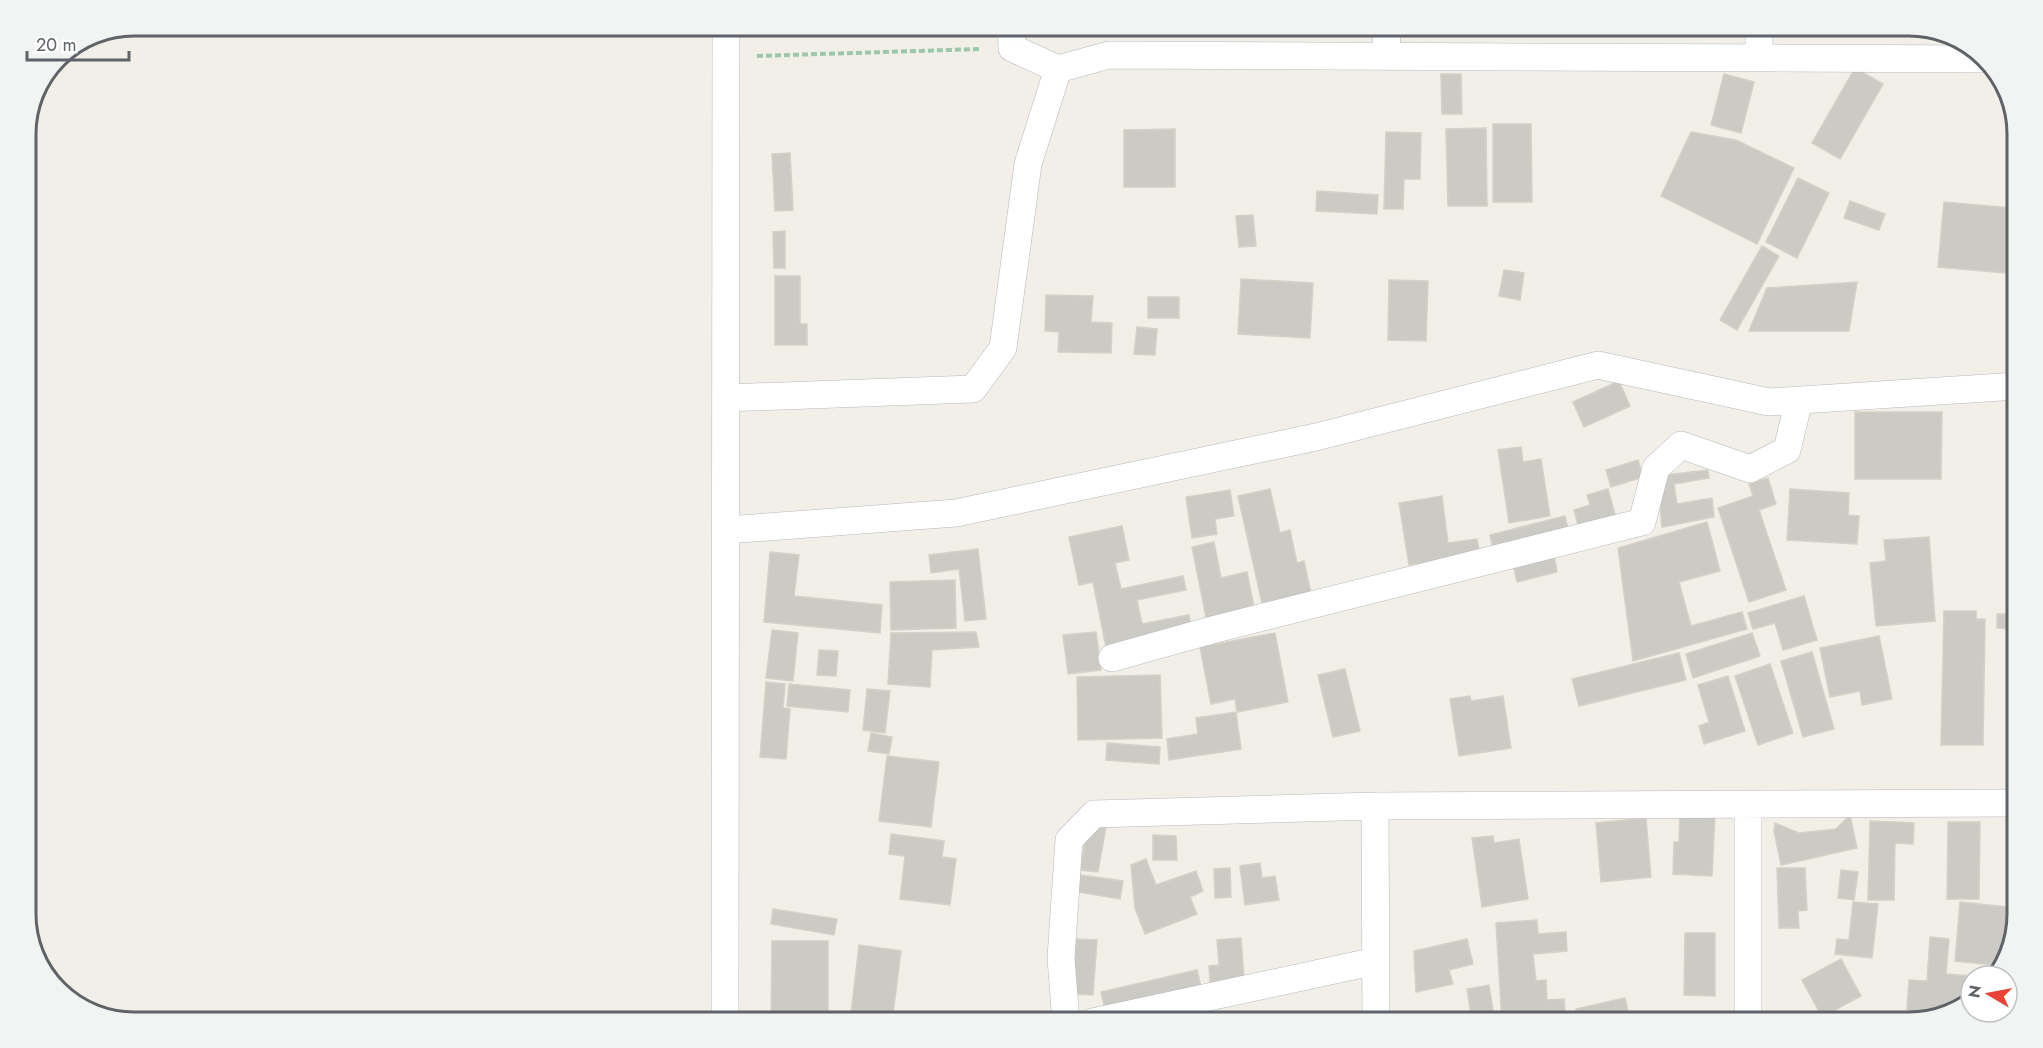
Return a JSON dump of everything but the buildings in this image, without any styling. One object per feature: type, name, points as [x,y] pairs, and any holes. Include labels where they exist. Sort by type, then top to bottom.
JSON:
[{"type":"street","points":[[725,1012],[726,36]]},
{"type":"street","points":[[1386,36],[1386,57]]},
{"type":"street","points":[[1759,36],[1759,58]]},
{"type":"street","points":[[1012,37],[1058,69]]},
{"type":"street","points":[[1058,69],[1109,55],[1972,58]]},
{"type":"street","points":[[726,398],[973,390],[1003,348],[1028,164],[1058,69]]},
{"type":"street","points":[[726,530],[956,513],[1316,437],[1598,365],[1769,402],[2007,387]]},
{"type":"street","points":[[1112,658],[1212,630],[1642,522],[1656,468],[1681,445],[1750,469],[1787,450],[1799,400]]},
{"type":"street","points":[[1065,1012],[1061,958],[1069,840],[1094,814],[1375,806],[2007,803]]},
{"type":"street","points":[[1748,804],[1748,1012]]},
{"type":"street","points":[[1375,806],[1376,1012]]},
{"type":"street","points":[[1143,1012],[1376,961]]},
{"type":"path","points":[[726,57],[1012,37]]}]
